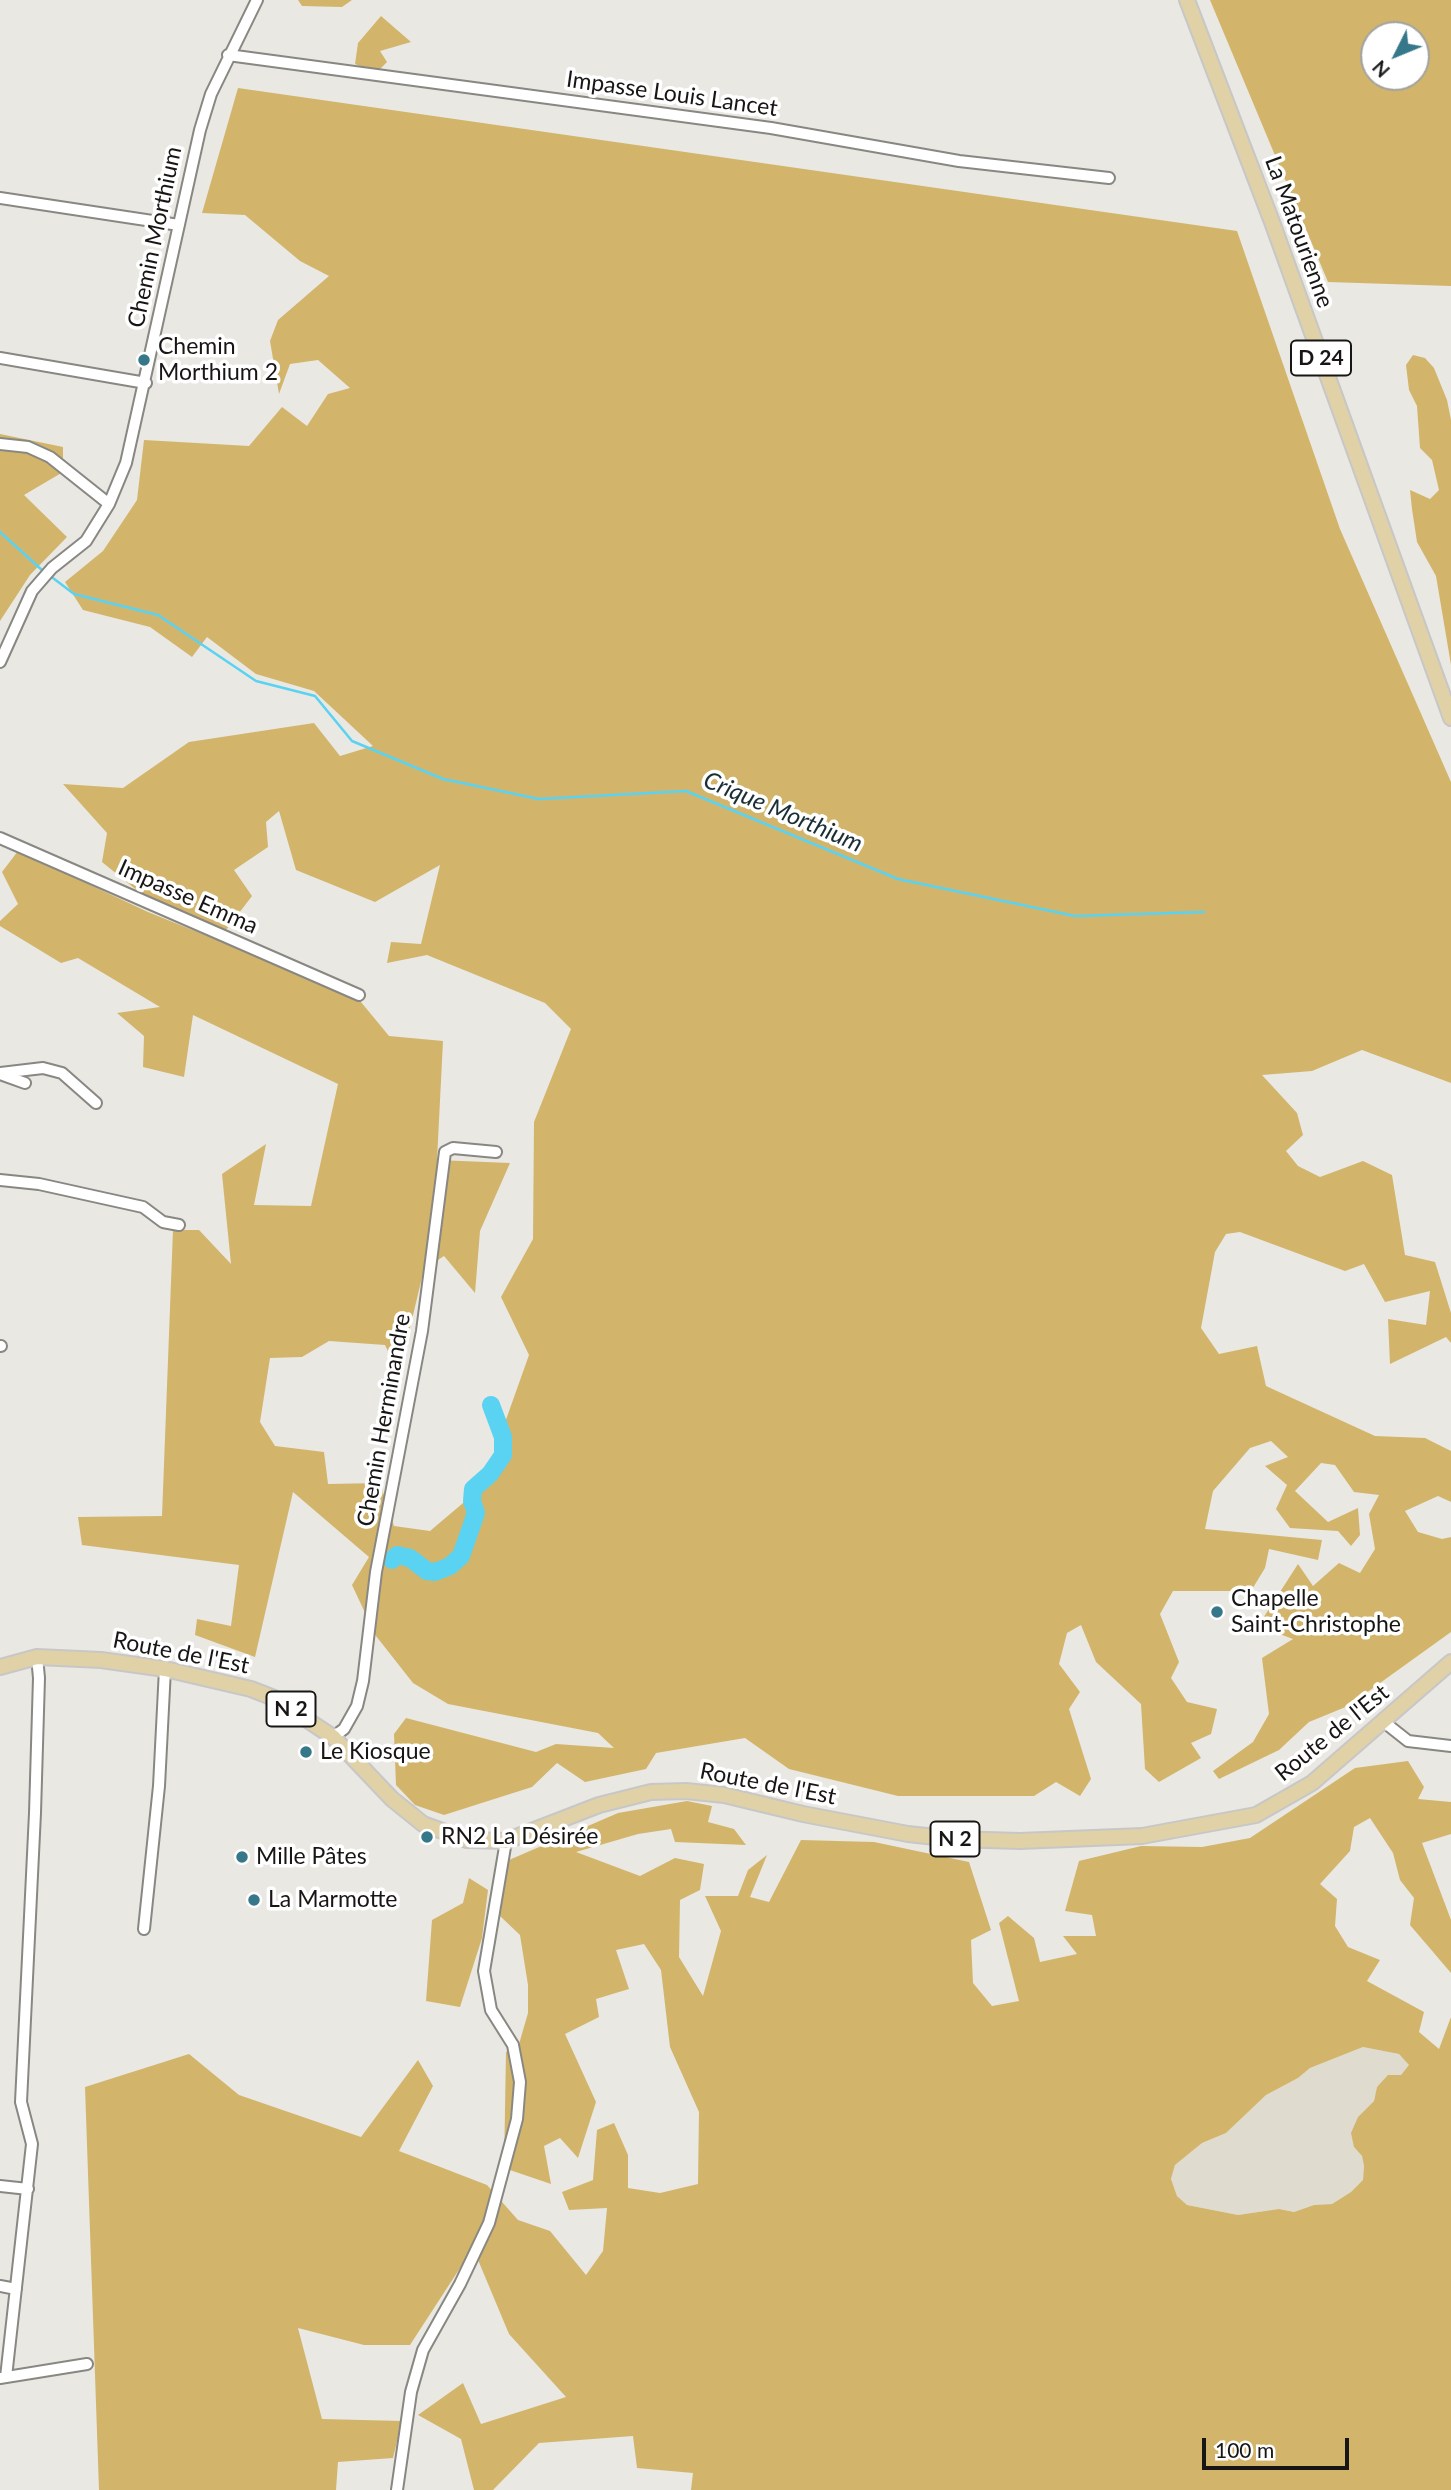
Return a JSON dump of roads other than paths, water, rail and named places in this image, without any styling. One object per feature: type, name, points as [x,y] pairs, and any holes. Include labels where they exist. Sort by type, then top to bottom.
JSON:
[{"type":"main road","name":"La Matourienne","points":[[1187,0],[1268,209],[1451,718]]},
{"type":"main road","name":"Route de l'Est","points":[[0,1667],[37,1657],[101,1660],[165,1669],[241,1686],[274,1698],[333,1737],[392,1799],[423,1824],[467,1840],[506,1841],[599,1805],[650,1792],[686,1791],[724,1795],[803,1814],[954,1839],[1142,1836],[1231,1822],[1276,1806],[1312,1783],[1451,1662]]},
{"type":"street","name":"Chemin Morthium","points":[[0,662],[21,612],[43,577],[86,541],[109,504],[126,463],[146,383],[200,130],[211,94],[228,55],[257,0]]},
{"type":"street","name":"Impasse Louis Lancet","points":[[228,55],[771,128],[960,161],[1109,178]]},
{"type":"street","points":[[0,198],[179,225]]},
{"type":"street","points":[[0,358],[146,383]]},
{"type":"street","points":[[0,444],[28,447],[50,457],[109,504]]},
{"type":"street","name":"Impasse Emma","points":[[0,838],[359,995]]},
{"type":"street","points":[[0,1074],[43,1068],[62,1073],[96,1103]]},
{"type":"street","points":[[0,1074],[25,1083]]},
{"type":"street","name":"Chemin Herminandre","points":[[333,1737],[344,1729],[357,1706],[363,1681],[376,1572],[422,1331],[445,1152],[453,1148],[496,1152]]},
{"type":"street","points":[[0,1180],[39,1184],[143,1207],[163,1222],[179,1225]]},
{"type":"street","points":[[37,1657],[39,1678],[35,1813],[21,2102],[32,2144],[3,2377],[88,2364]]},
{"type":"street","points":[[144,1929],[159,1786],[165,1669]]},
{"type":"street","points":[[1384,1721],[1408,1741],[1451,1746]]},
{"type":"street","points":[[397,2490],[411,2392],[423,2350],[489,2223],[517,2119],[520,2082],[513,2045],[491,2010],[484,1971],[506,1841]]},
{"type":"street","points":[[0,2186],[28,2189]]},
{"type":"street","points":[[0,2286],[16,2289]]},
{"type":"waterway","name":"Crique Morthium","points":[[0,532],[43,571]]},
{"type":"waterway","name":"Crique Morthium","points":[[49,575],[74,594],[158,615],[256,681],[315,696],[352,741],[443,779],[539,799],[686,791],[898,879],[1075,916],[1204,912]]},
{"type":"waterway","points":[[392,1560],[397,1555],[410,1558],[427,1571],[435,1572],[450,1566],[461,1556],[476,1513],[472,1501],[473,1489],[490,1474],[503,1455],[503,1437],[491,1405]]},
{"type":"place","name":"Chemin Morthium 2","points":[[144,360]]},
{"type":"place","name":"Chapelle Saint-Christophe","points":[[1217,1612]]},
{"type":"place","name":"Le Kiosque","points":[[306,1752]]},
{"type":"place","name":"RN2 La Désirée","points":[[427,1837]]},
{"type":"place","name":"Mille Pâtes","points":[[242,1857]]},
{"type":"place","name":"La Marmotte","points":[[254,1900]]}]
